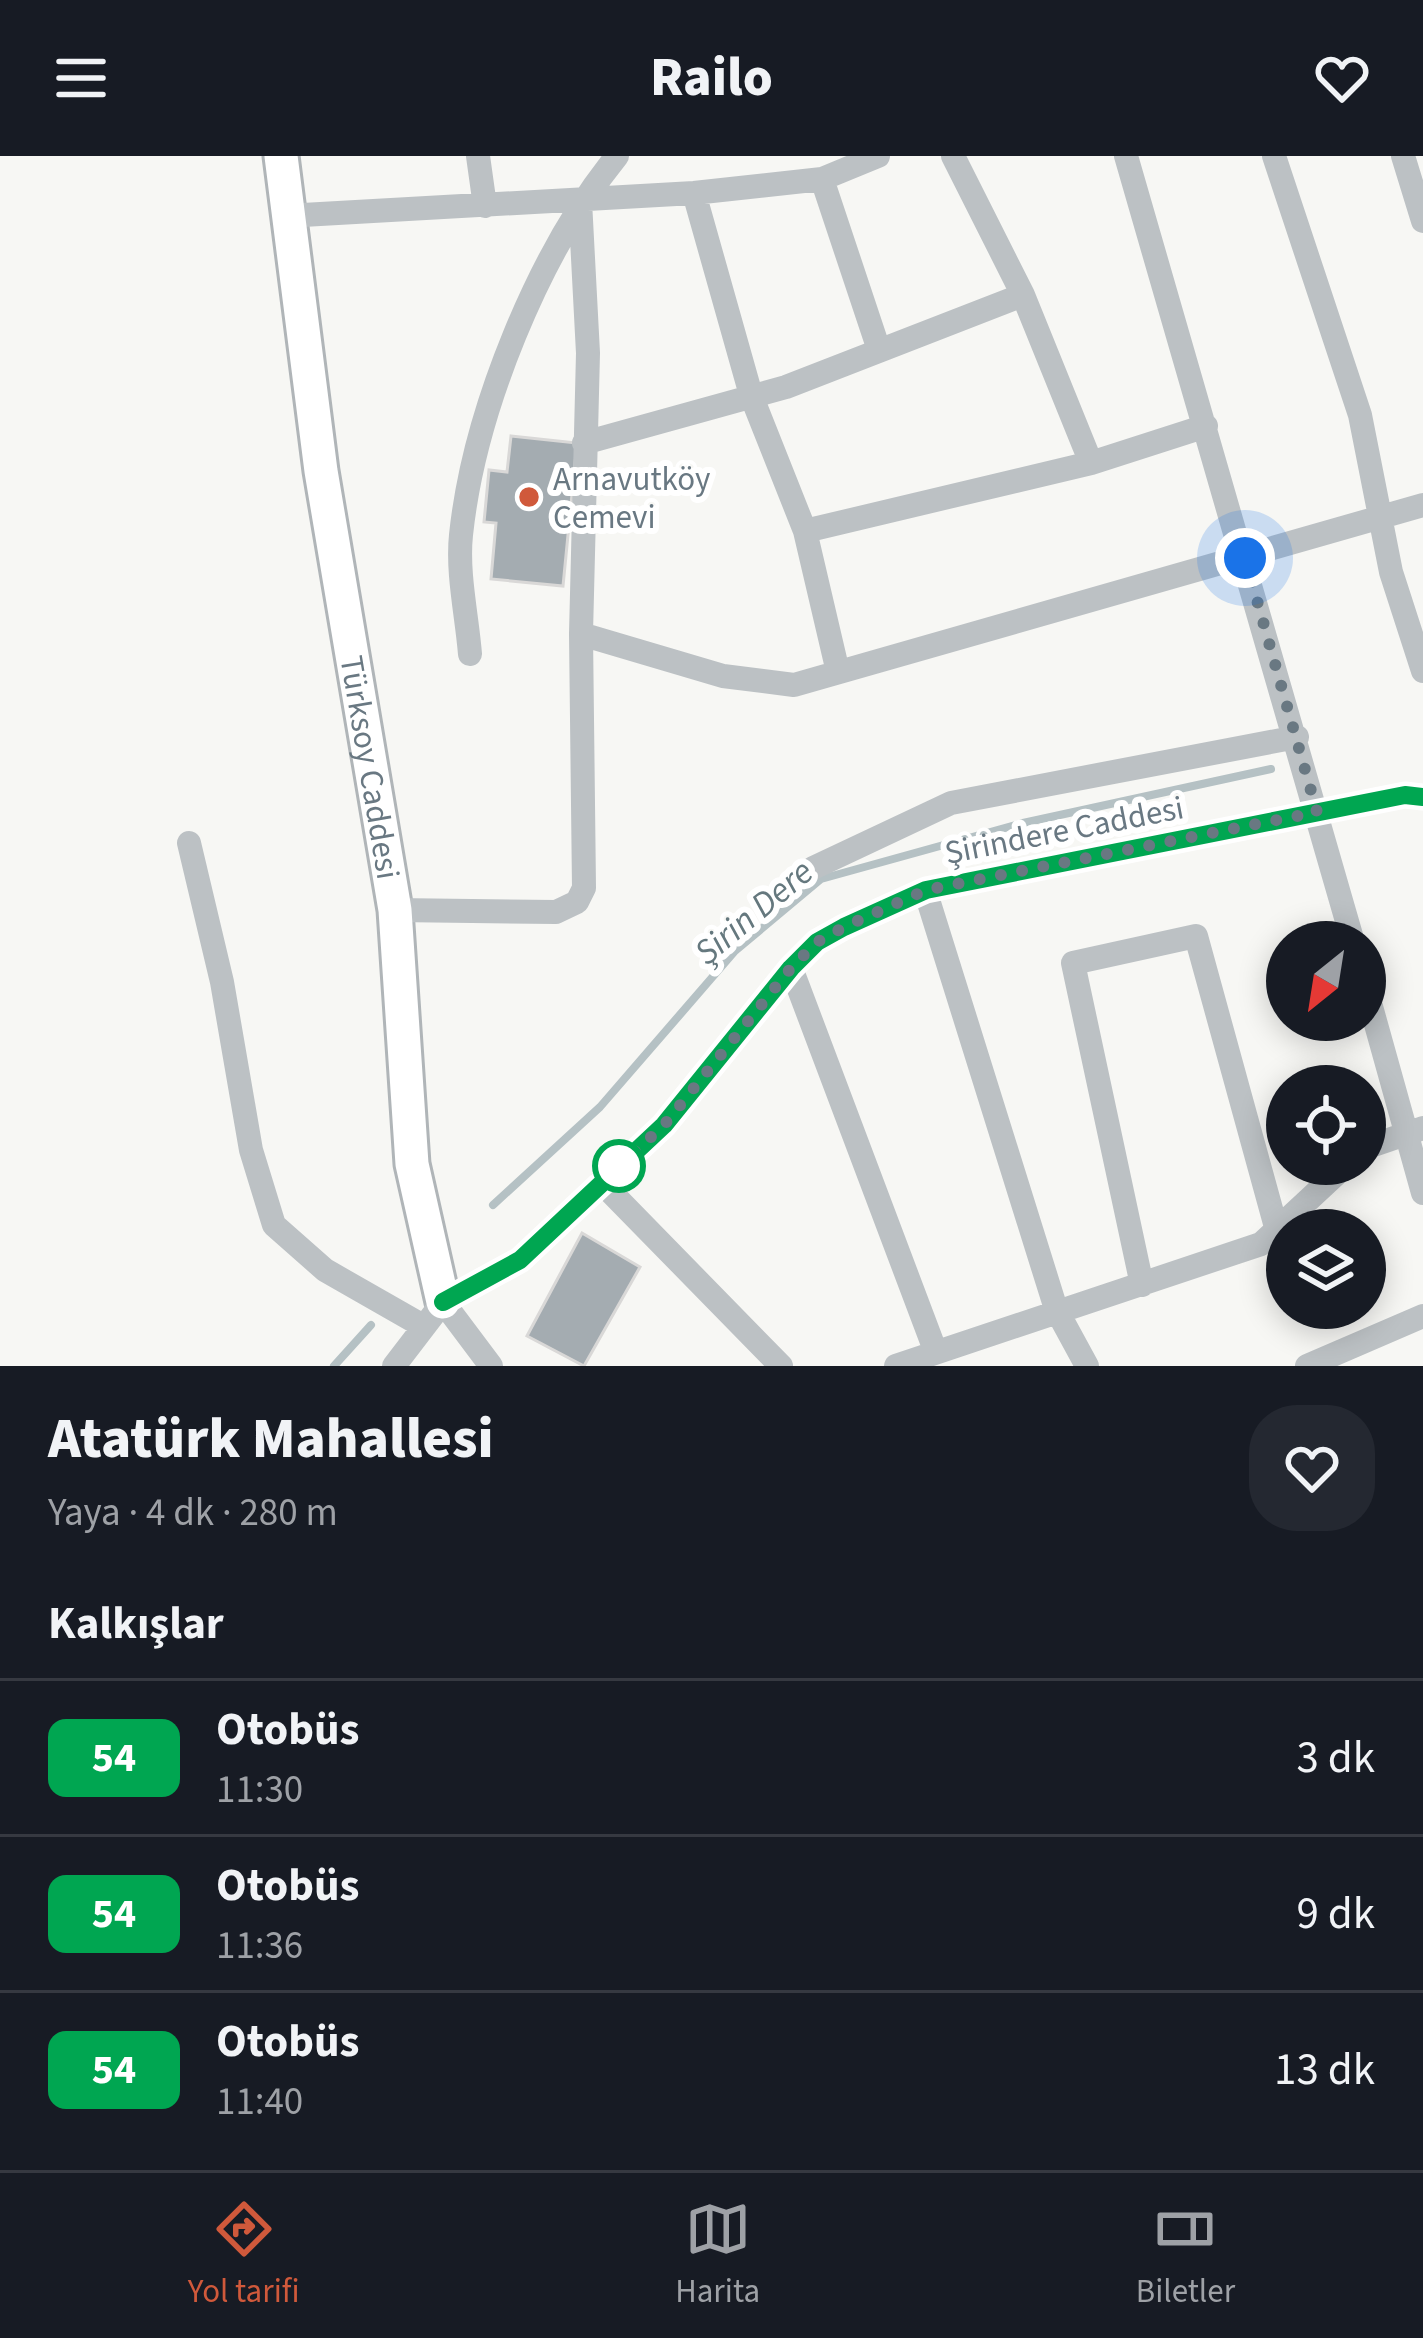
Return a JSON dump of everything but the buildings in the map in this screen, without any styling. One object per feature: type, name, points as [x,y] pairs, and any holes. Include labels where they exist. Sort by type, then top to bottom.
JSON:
[{"type":"main road","name":"Türksoy Caddesi","points":[[281,156],[285,216],[352,670],[395,910],[412,1163],[433,1314]]},
{"type":"street","points":[[478,156],[485,206]]},
{"type":"street","points":[[470,655],[461,537],[483,437],[521,322],[580,201],[617,156]]},
{"type":"street","points":[[285,216],[694,193],[822,178],[878,156]]},
{"type":"street","points":[[953,156],[1023,296],[1091,463]]},
{"type":"street","points":[[1126,156],[1347,921]]},
{"type":"street","points":[[1274,156],[1360,415],[1391,572],[1423,670]]},
{"type":"street","points":[[1402,156],[1423,220]]},
{"type":"street","points":[[822,178],[879,350]]},
{"type":"street","points":[[694,193],[751,395],[805,530],[838,672]]},
{"type":"street","points":[[395,910],[556,912],[581,896],[588,353],[580,201]]},
{"type":"street","points":[[584,443],[751,395],[1023,296]]},
{"type":"street","points":[[805,530],[1091,463],[1206,425]]},
{"type":"street","points":[[581,634],[723,676],[794,685],[1423,505]]},
{"type":"street","points":[[813,868],[951,803],[1297,737]]},
{"type":"street","name":"Şirindere Caddesi","points":[[433,1314],[520,1260],[664,1125],[817,942],[926,890],[1405,795],[1423,797]]},
{"type":"street","points":[[189,844],[222,982],[251,1150],[274,1225],[325,1270],[433,1314],[394,1366]]},
{"type":"street","points":[[926,890],[1056,1309],[1087,1366]]},
{"type":"street","points":[[1142,1285],[1073,963],[1196,936],[1271,1209]]},
{"type":"street","points":[[791,968],[934,1350]]},
{"type":"street","points":[[1384,1041],[1414,1129],[1423,1193]]},
{"type":"street","points":[[1386,1140],[1414,1129]]},
{"type":"street","points":[[601,1182],[782,1366]]},
{"type":"street","points":[[1295,1209],[1323,1185]]},
{"type":"street","points":[[896,1366],[1261,1244],[1266,1238]]},
{"type":"street","name":"Türksoy Caddesi","points":[[433,1314],[491,1366]]},
{"type":"street","points":[[1306,1366],[1423,1316]]},
{"type":"waterway","name":"Şirin Dere","points":[[493,1205],[600,1107],[735,951],[821,879],[1023,823],[1271,769]]},
{"type":"waterway","name":"Şirin Dere","points":[[334,1366],[371,1325]]},
{"type":"bus line","name":"54","points":[[443,1302],[520,1260],[664,1125],[791,968],[817,942],[844,927],[926,890],[1405,795],[1423,797]]},
{"type":"place","name":"Arnavutköy Cemevi","points":[[529,497]]},
{"type":"route","points":[[619,1166],[664,1125],[791,968],[817,942],[844,927],[926,890],[1317,812],[1245,558]]}]
